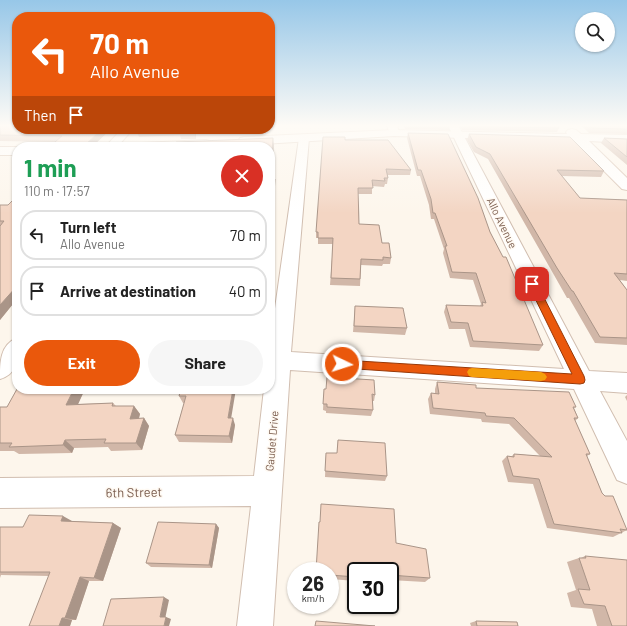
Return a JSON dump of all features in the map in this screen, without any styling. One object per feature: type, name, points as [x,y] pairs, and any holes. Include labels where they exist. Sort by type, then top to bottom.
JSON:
[{"type":"street","name":"Gaudet Drive","points":[[256,626],[279,360],[302,154]]},
{"type":"street","name":"Allo Avenue","points":[[468,154],[580,380],[627,470]]},
{"type":"street","points":[[594,154],[627,186]]},
{"type":"street","points":[[0,370],[12,354]]},
{"type":"street","points":[[279,360],[627,383]]},
{"type":"street","name":"6th Street","points":[[0,493],[267,491]]},
{"type":"building","points":[[322,154],[399,154],[411,170],[386,169],[388,178],[384,178],[385,181],[372,180],[373,188],[358,188],[359,224],[379,225],[382,243],[389,243],[391,258],[383,257],[383,260],[361,259],[360,279],[331,278],[333,238],[318,238],[318,232],[316,232]]},
{"type":"building","points":[[414,154],[457,154],[478,198],[490,232],[503,257],[506,257],[543,345],[473,341],[468,323],[451,322],[446,305],[483,306],[482,302],[486,303],[476,273],[452,272],[445,246],[447,246],[435,213],[433,213],[431,199],[421,170],[418,170]]},
{"type":"building","points":[[490,154],[587,154],[604,171],[557,170],[580,198],[627,200],[627,274],[614,273],[627,290],[627,338],[600,337],[573,291],[557,268]]},
{"type":"building","points":[[12,201],[12,292],[0,305],[0,226],[4,221],[0,221],[0,205],[8,205]]},
{"type":"building","points":[[355,306],[403,308],[407,328],[354,326]]},
{"type":"building","points":[[327,377],[374,380],[375,395],[372,394],[373,410],[327,407],[327,404],[323,404],[324,389],[326,389]]},
{"type":"building","points":[[437,382],[476,385],[476,388],[569,392],[576,407],[573,407],[578,418],[574,418],[590,454],[586,454],[602,493],[605,496],[613,496],[627,530],[620,529],[622,533],[554,524],[539,479],[513,476],[507,456],[514,457],[514,454],[552,457],[514,418],[486,416],[485,413],[433,408],[431,393],[439,394]]},
{"type":"building","points":[[14,394],[72,394],[66,405],[113,403],[112,406],[134,406],[130,419],[144,418],[136,443],[104,443],[106,439],[65,440],[63,445],[9,447],[12,443],[0,443],[0,407],[7,407]]},
{"type":"building","points":[[180,394],[232,394],[228,418],[233,418],[229,436],[175,435],[186,396],[179,396]]},
{"type":"building","points":[[338,440],[385,443],[387,476],[325,471],[326,453],[337,453]]},
{"type":"building","points":[[321,504],[394,509],[396,543],[426,549],[430,578],[399,576],[399,562],[347,562],[347,576],[339,576],[339,562],[317,562]]},
{"type":"building","points":[[29,515],[63,516],[61,521],[113,523],[94,578],[80,577],[65,618],[62,618],[59,626],[29,626],[50,572],[0,572],[0,527],[23,527]]},
{"type":"building","points":[[158,522],[216,524],[209,565],[146,563]]},
{"type":"building","points":[[585,556],[627,560],[627,626],[612,626],[605,606],[584,604],[578,589],[590,590],[579,558],[586,558]]},
{"type":"building","points":[[164,597],[160,617],[166,617],[164,626],[103,626],[111,599]]},
{"type":"building","points":[[316,621],[375,626],[315,626]]},
{"type":"building","points":[[476,621],[517,622],[518,626],[477,626]]},
{"type":"slow traffic","points":[[472,372],[541,377]]},
{"type":"route","points":[[342,364],[580,380],[532,284]]}]
